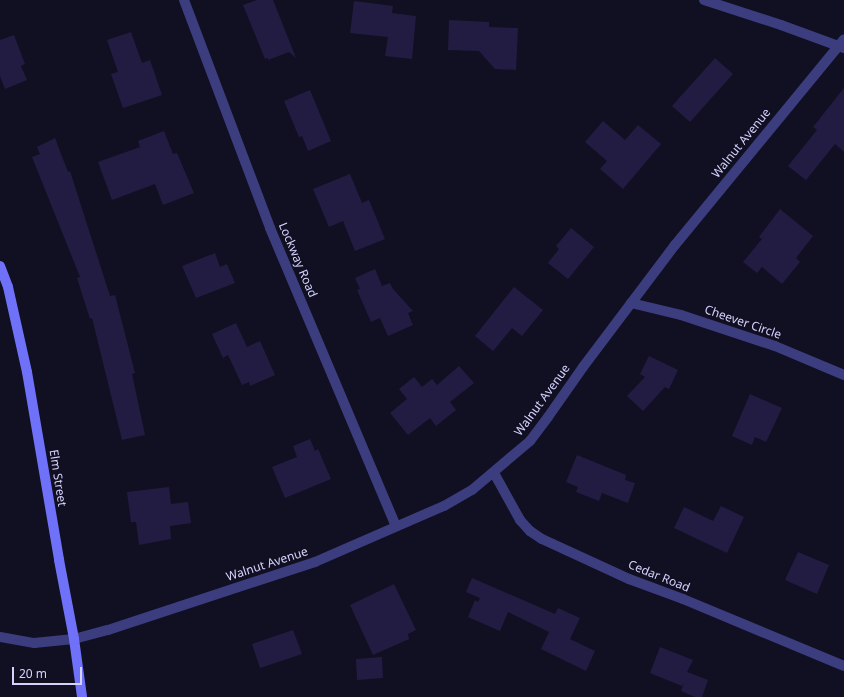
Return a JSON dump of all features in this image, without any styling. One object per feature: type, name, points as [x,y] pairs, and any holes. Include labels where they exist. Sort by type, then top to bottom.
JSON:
[{"type":"main road","name":"Elm Street","points":[[0,266],[8,287],[18,328],[74,640],[82,697]]},
{"type":"street","name":"Lockway Road","points":[[184,0],[270,228],[396,527]]},
{"type":"street","points":[[704,0],[842,44]]},
{"type":"street","name":"Walnut Avenue","points":[[0,637],[34,643],[74,640],[315,562],[444,506],[472,490],[494,473],[530,441],[675,245],[842,44]]},
{"type":"street","name":"Cheever Circle","points":[[632,302],[681,315],[775,346],[844,375]]},
{"type":"street","name":"Cedar Road","points":[[494,473],[520,520],[530,531],[542,539],[629,578],[844,666]]},
{"type":"building","points":[[257,0],[273,0],[296,58],[289,52],[268,60],[268,58],[265,59],[243,5]]},
{"type":"building","points":[[354,1],[393,6],[392,13],[416,16],[412,59],[385,56],[388,37],[350,33]]},
{"type":"building","points":[[449,20],[489,22],[489,27],[518,28],[516,70],[495,69],[479,51],[448,50]]},
{"type":"building","points":[[131,32],[142,63],[150,60],[162,95],[123,108],[111,74],[118,72],[107,40]]},
{"type":"building","points":[[14,35],[25,64],[21,66],[27,80],[5,89],[0,76],[0,40]]},
{"type":"building","points":[[715,58],[733,74],[690,122],[672,106]]},
{"type":"building","points":[[844,88],[844,152],[835,144],[806,180],[788,166],[817,130],[813,127]]},
{"type":"building","points":[[310,90],[331,141],[308,151],[302,136],[299,137],[284,101]]},
{"type":"building","points":[[603,121],[625,140],[638,125],[661,144],[623,189],[600,169],[607,161],[585,142]]},
{"type":"building","points":[[164,131],[173,154],[177,153],[194,193],[163,205],[155,184],[112,200],[98,162],[140,147],[138,141]]},
{"type":"building","points":[[55,138],[68,172],[70,171],[110,296],[115,295],[135,373],[132,374],[145,435],[122,440],[92,318],[90,319],[77,278],[80,277],[32,157],[40,154],[37,147]]},
{"type":"building","points":[[350,174],[362,203],[369,200],[385,239],[355,251],[343,221],[329,227],[313,189]]},
{"type":"building","points":[[780,209],[813,236],[796,258],[800,262],[782,284],[762,267],[757,273],[743,262],[762,239],[759,237]]},
{"type":"building","points":[[571,228],[594,247],[568,279],[548,263],[559,249],[556,246]]},
{"type":"building","points":[[215,253],[220,267],[227,264],[235,283],[196,298],[182,266]]},
{"type":"building","points":[[375,269],[382,286],[390,283],[393,289],[413,311],[408,313],[413,325],[388,336],[380,318],[371,322],[357,290],[360,289],[355,278]]},
{"type":"building","points":[[514,287],[543,310],[522,336],[512,328],[493,351],[475,336]]},
{"type":"building","points":[[236,323],[247,347],[260,341],[275,375],[250,386],[249,382],[242,385],[228,355],[223,358],[212,334]]},
{"type":"building","points":[[649,356],[678,370],[669,389],[665,387],[643,411],[627,396],[645,377],[640,374]]},
{"type":"building","points":[[459,366],[474,383],[450,402],[456,410],[436,426],[430,418],[408,435],[390,413],[407,399],[399,389],[414,377],[422,387],[432,379],[437,385]]},
{"type":"building","points":[[750,394],[782,408],[766,442],[755,437],[752,445],[732,436]]},
{"type":"building","points":[[310,439],[315,451],[318,449],[331,479],[285,498],[272,467],[297,457],[293,446]]},
{"type":"building","points":[[577,455],[626,475],[625,480],[635,483],[628,503],[602,493],[599,501],[576,492],[578,487],[566,482]]},
{"type":"building","points":[[169,487],[171,504],[188,502],[191,523],[170,526],[171,539],[139,545],[136,522],[131,522],[127,492]]},
{"type":"building","points":[[721,506],[744,517],[727,553],[674,528],[684,507],[713,521]]},
{"type":"building","points":[[798,552],[829,565],[817,594],[785,580]]},
{"type":"building","points":[[472,578],[555,614],[558,608],[580,618],[570,639],[595,651],[586,671],[541,649],[549,632],[508,612],[500,631],[468,617],[475,600],[478,602],[480,598],[466,592]]},
{"type":"building","points":[[394,584],[416,630],[408,634],[409,639],[373,655],[350,605]]},
{"type":"building","points":[[293,630],[302,654],[260,668],[252,644]]},
{"type":"building","points":[[660,647],[693,660],[687,672],[708,680],[702,697],[695,697],[681,691],[684,682],[682,686],[650,673]]},
{"type":"building","points":[[382,657],[383,678],[357,680],[356,659]]}]
